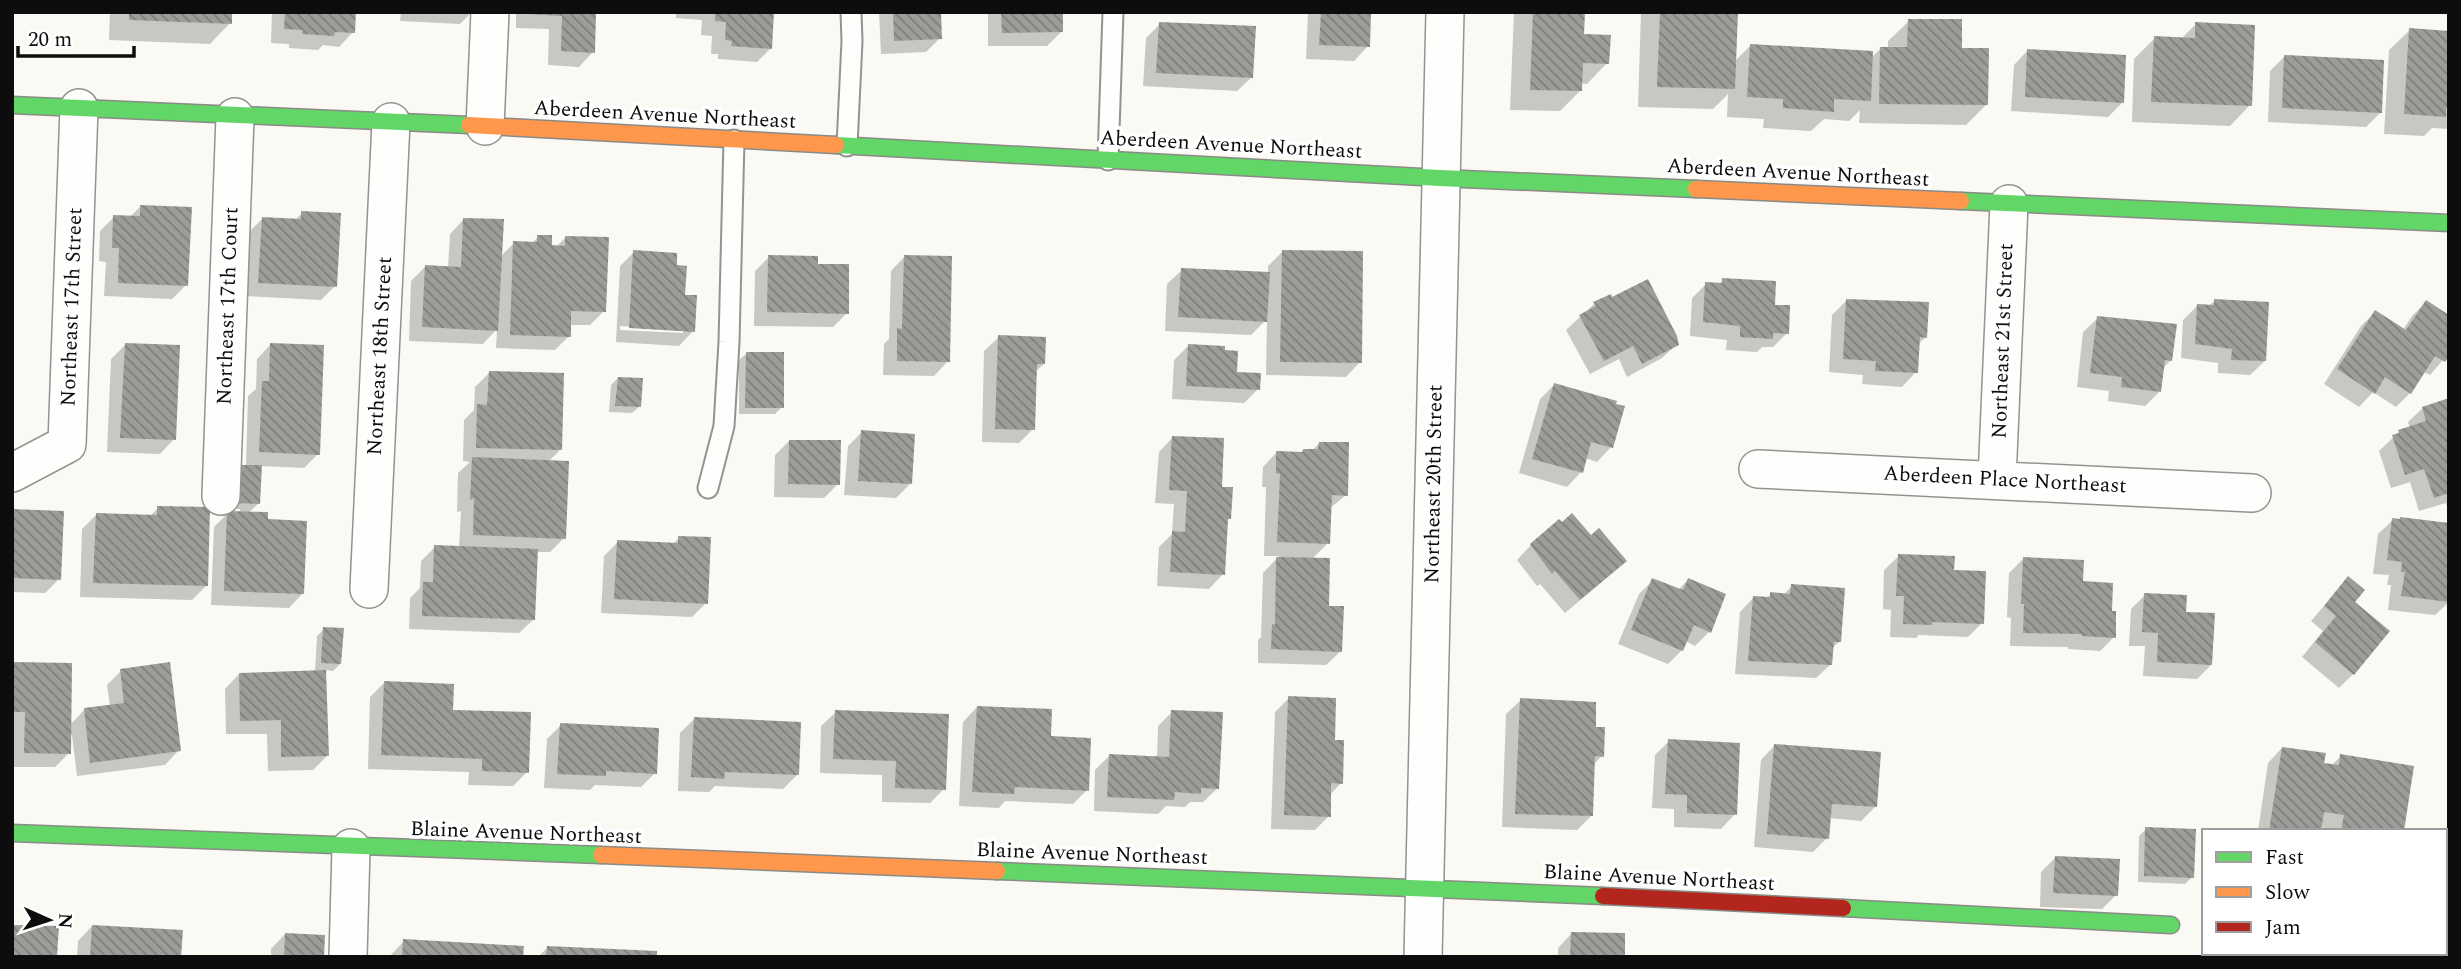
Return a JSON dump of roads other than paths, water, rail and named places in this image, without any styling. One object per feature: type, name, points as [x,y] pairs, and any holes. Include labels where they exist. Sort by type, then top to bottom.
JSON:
[{"type":"street","points":[[485,126],[490,12]]},
{"type":"street","name":"Northeast 20th Street","points":[[1423,957],[1445,12]]},
{"type":"street","name":"Aberdeen Avenue Northeast","points":[[12,106],[485,126],[1440,178],[2449,223]]},
{"type":"street","name":"Northeast 17th Street","points":[[12,473],[67,443],[79,108]]},
{"type":"street","name":"Northeast 17th Court","points":[[222,496],[235,117]]},
{"type":"street","name":"Northeast 18th Street","points":[[369,589],[391,122]]},
{"type":"street","name":"Northeast 21st Street","points":[[1997,479],[2009,204]]},
{"type":"street","name":"Aberdeen Place Northeast","points":[[1758,468],[2252,493]]},
{"type":"street","name":"Blaine Avenue Northeast","points":[[12,833],[1425,887],[2171,925]]},
{"type":"street","points":[[348,957],[351,848]]},
{"type":"lane","points":[[847,146],[851,12]]},
{"type":"lane","points":[[1108,160],[1113,12]]},
{"type":"lane","points":[[708,488],[724,426],[734,140]]}]
